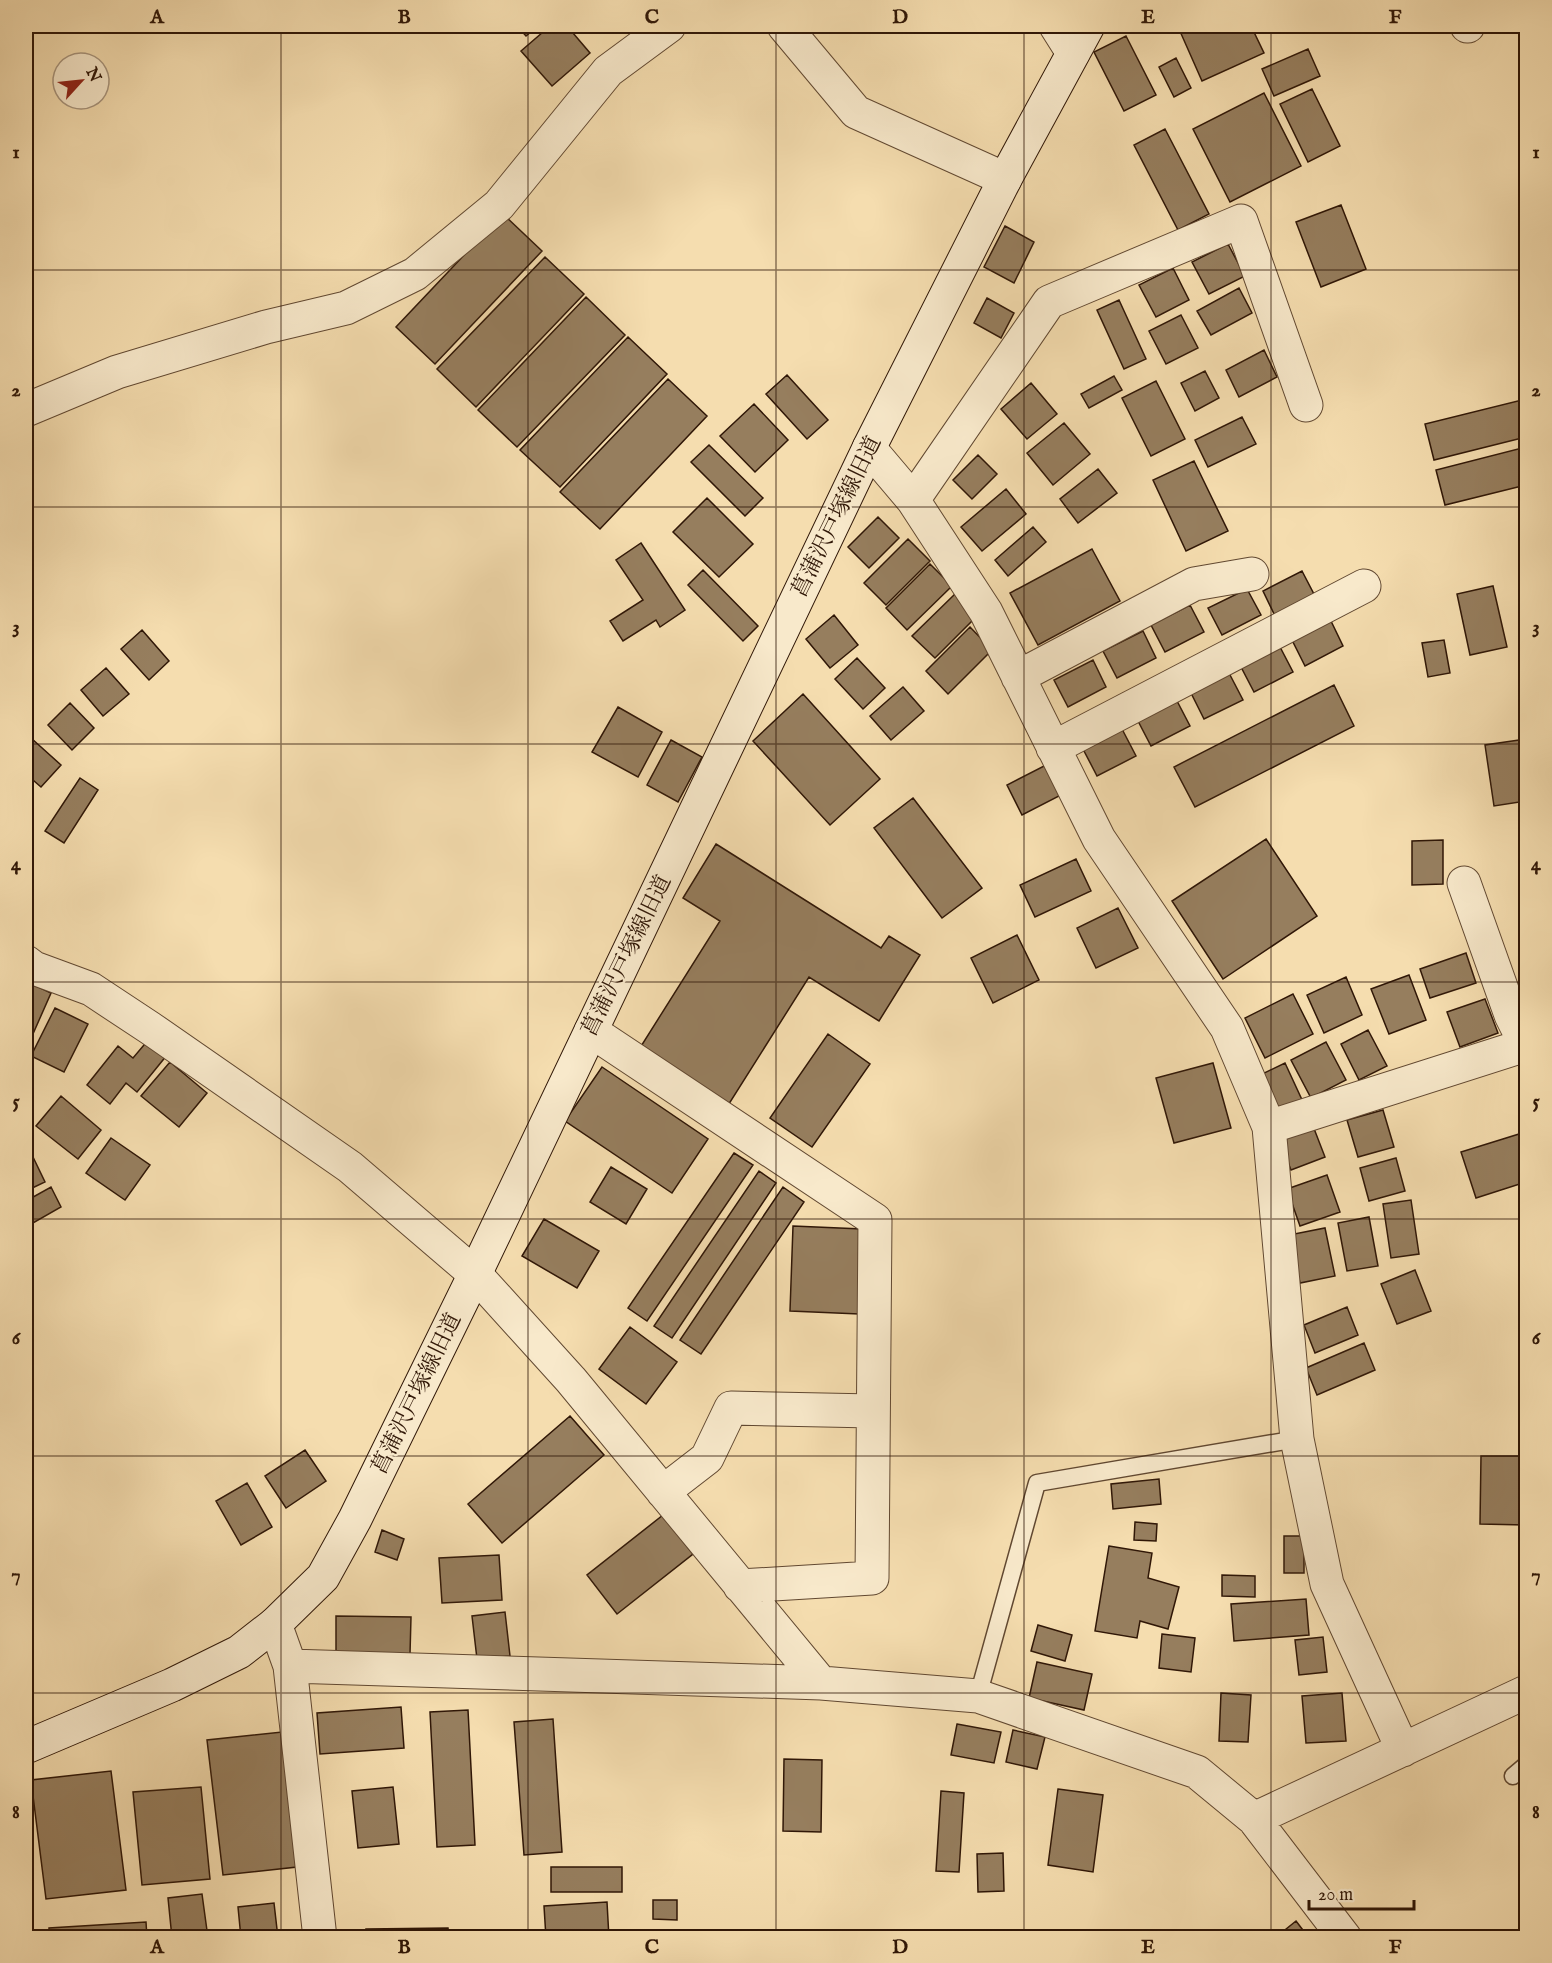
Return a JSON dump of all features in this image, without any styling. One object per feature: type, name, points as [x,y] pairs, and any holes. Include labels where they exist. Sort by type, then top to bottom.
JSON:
[{"type":"street","points":[[26,410],[117,372],[266,327],[346,308],[415,274],[499,205],[608,71],[669,26]]},
{"type":"street","points":[[784,26],[856,112],[1005,180]]},
{"type":"street","points":[[1056,26],[1081,39]]},
{"type":"street","name":"菖蒲沢戸塚線旧道","points":[[26,1747],[172,1685],[240,1652],[275,1624],[322,1577],[355,1519],[475,1274],[869,448],[1005,180],[1081,39]]},
{"type":"street","points":[[914,500],[1050,302],[1241,220],[1306,405]]},
{"type":"street","points":[[869,448],[914,500],[986,612],[1099,839],[1227,1028],[1269,1127],[1297,1439],[1327,1584],[1403,1750]]},
{"type":"street","points":[[1018,676],[1194,584],[1252,574]]},
{"type":"street","points":[[1053,748],[1364,586]]},
{"type":"street","points":[[1269,1127],[1527,1045],[1511,1015],[1464,883]]},
{"type":"street","points":[[26,962],[34,968],[91,989],[150,1028],[350,1167],[475,1274],[571,1380],[820,1683]]},
{"type":"street","points":[[591,1031],[875,1220],[872,1578],[740,1586]]},
{"type":"street","points":[[663,1492],[707,1458],[731,1408],[873,1411]]},
{"type":"street","points":[[275,1624],[290,1666],[320,1938]]},
{"type":"street","points":[[290,1666],[820,1683],[978,1696],[1197,1772],[1254,1819],[1345,1938]]},
{"type":"street","points":[[1254,1819],[1527,1692]]},
{"type":"lane","points":[[978,1696],[1037,1483],[1297,1439]]},
{"type":"lane","points":[[1513,1776],[1527,1765]]},
{"type":"building","points":[[517,26],[538,26],[526,36]]},
{"type":"building","points":[[550,26],[567,26],[590,53],[552,86],[521,51]]},
{"type":"building","points":[[1187,26],[1251,26],[1264,53],[1202,81],[1179,29]]},
{"type":"building","points":[[1126,36],[1156,95],[1124,111],[1094,52]]},
{"type":"building","points":[[1308,49],[1320,76],[1274,96],[1262,69]]},
{"type":"building","points":[[1176,58],[1191,88],[1174,97],[1159,67]]},
{"type":"building","points":[[1312,89],[1340,146],[1308,162],[1280,104]]},
{"type":"building","points":[[1264,93],[1301,166],[1230,202],[1193,129]]},
{"type":"building","points":[[1165,129],[1209,214],[1178,230],[1134,145]]},
{"type":"building","points":[[1341,205],[1366,269],[1321,287],[1296,222]]},
{"type":"building","points":[[503,214],[542,251],[435,364],[396,327]]},
{"type":"building","points":[[1005,226],[1034,242],[1014,283],[984,267]]},
{"type":"building","points":[[1228,244],[1245,276],[1209,294],[1192,262]]},
{"type":"building","points":[[545,257],[584,294],[476,407],[437,369]]},
{"type":"building","points":[[1173,268],[1189,300],[1156,317],[1139,285]]},
{"type":"building","points":[[1239,288],[1252,313],[1211,335],[1197,311]]},
{"type":"building","points":[[586,297],[625,335],[517,447],[478,410]]},
{"type":"building","points":[[987,298],[1014,313],[1001,338],[974,323]]},
{"type":"building","points":[[1119,300],[1146,359],[1124,369],[1097,310]]},
{"type":"building","points":[[1181,315],[1198,348],[1166,364],[1149,331]]},
{"type":"building","points":[[628,337],[667,374],[560,487],[520,450]]},
{"type":"building","points":[[1264,350],[1277,377],[1239,397],[1226,370]]},
{"type":"building","points":[[1205,371],[1219,398],[1195,411],[1181,383]]},
{"type":"building","points":[[787,375],[828,420],[807,439],[766,394]]},
{"type":"building","points":[[1114,376],[1122,390],[1089,408],[1081,394]]},
{"type":"building","points":[[668,379],[707,416],[600,529],[560,492]]},
{"type":"building","points":[[1156,381],[1185,439],[1151,456],[1122,398]]},
{"type":"building","points":[[1031,383],[1057,414],[1027,439],[1001,409]]},
{"type":"building","points":[[1526,399],[1526,437],[1434,460],[1425,424]]},
{"type":"building","points":[[754,404],[788,440],[755,472],[720,436]]},
{"type":"building","points":[[1242,417],[1256,444],[1208,467],[1195,440]]},
{"type":"building","points":[[1064,423],[1090,454],[1053,485],[1027,453]]},
{"type":"building","points":[[709,445],[763,498],[745,516],[691,462]]},
{"type":"building","points":[[1526,447],[1526,485],[1445,505],[1436,470]]},
{"type":"building","points":[[978,455],[997,474],[972,499],[953,480]]},
{"type":"building","points":[[1194,461],[1228,531],[1186,551],[1153,480]]},
{"type":"building","points":[[1098,469],[1117,493],[1078,523],[1060,499]]},
{"type":"building","points":[[1006,489],[1026,514],[982,551],[961,527]]},
{"type":"building","points":[[707,498],[753,544],[719,577],[673,532]]},
{"type":"building","points":[[878,517],[899,538],[869,568],[848,547]]},
{"type":"building","points":[[1033,527],[1046,542],[1008,576],[995,560]]},
{"type":"building","points":[[908,539],[930,561],[886,605],[864,583]]},
{"type":"building","points":[[641,543],[685,610],[660,627],[656,620],[623,641],[610,621],[643,600],[616,560]]},
{"type":"building","points":[[1092,549],[1120,601],[1038,645],[1010,593]]},
{"type":"building","points":[[930,564],[952,586],[907,630],[886,608]]},
{"type":"building","points":[[703,570],[758,626],[743,641],[688,585]]},
{"type":"building","points":[[1302,571],[1316,598],[1276,618],[1263,591]]},
{"type":"building","points":[[1493,586],[1507,647],[1470,655],[1457,594]]},
{"type":"building","points":[[1247,589],[1261,615],[1222,635],[1208,608]]},
{"type":"building","points":[[957,592],[979,614],[935,658],[912,636]]},
{"type":"building","points":[[1190,605],[1204,632],[1165,652],[1151,625]]},
{"type":"building","points":[[834,615],[858,645],[830,668],[806,639]]},
{"type":"building","points":[[1330,619],[1343,646],[1305,666],[1291,638]]},
{"type":"building","points":[[970,627],[992,650],[948,694],[926,671]]},
{"type":"building","points":[[142,630],[169,661],[149,680],[121,649]]},
{"type":"building","points":[[1143,631],[1156,658],[1117,678],[1103,651]]},
{"type":"building","points":[[1444,640],[1450,673],[1428,677],[1422,643]]},
{"type":"building","points":[[1279,645],[1293,672],[1254,692],[1240,665]]},
{"type":"building","points":[[857,658],[885,688],[863,709],[835,679]]},
{"type":"building","points":[[1093,660],[1106,687],[1068,707],[1054,680]]},
{"type":"building","points":[[106,668],[129,694],[103,716],[81,690]]},
{"type":"building","points":[[1229,673],[1243,700],[1204,719],[1191,693]]},
{"type":"building","points":[[1334,685],[1354,726],[1195,807],[1174,767]]},
{"type":"building","points":[[903,687],[924,711],[891,740],[870,716]]},
{"type":"building","points":[[803,694],[880,779],[830,825],[753,741]]},
{"type":"building","points":[[1176,699],[1190,726],[1151,746],[1137,719]]},
{"type":"building","points":[[70,703],[94,728],[72,750],[48,725]]},
{"type":"building","points":[[618,707],[662,732],[638,777],[592,752]]},
{"type":"building","points":[[1122,729],[1136,756],[1097,776],[1083,749]]},
{"type":"building","points":[[31,738],[61,765],[41,787],[26,774],[26,744]]},
{"type":"building","points":[[1526,739],[1526,801],[1494,806],[1485,745]]},
{"type":"building","points":[[671,740],[702,757],[678,802],[647,785]]},
{"type":"building","points":[[1046,765],[1061,795],[1022,815],[1007,785]]},
{"type":"building","points":[[80,778],[98,790],[64,843],[45,831]]},
{"type":"building","points":[[913,798],[982,888],[942,918],[874,828]]},
{"type":"building","points":[[1266,839],[1317,916],[1223,979],[1172,901]]},
{"type":"building","points":[[1443,840],[1443,884],[1412,885],[1412,841]]},
{"type":"building","points":[[716,844],[881,948],[889,936],[920,955],[879,1021],[809,977],[727,1107],[638,1051],[720,921],[683,898]]},
{"type":"building","points":[[1076,859],[1091,891],[1035,917],[1020,885]]},
{"type":"building","points":[[1118,908],[1138,948],[1096,968],[1077,928]]},
{"type":"building","points":[[1017,935],[1039,980],[993,1003],[971,958]]},
{"type":"building","points":[[1466,953],[1476,983],[1430,998],[1420,969]]},
{"type":"building","points":[[1409,975],[1426,1020],[1389,1034],[1371,989]]},
{"type":"building","points":[[1346,977],[1362,1015],[1324,1033],[1307,995]]},
{"type":"building","points":[[26,981],[51,993],[29,1043],[26,1041]]},
{"type":"building","points":[[1293,994],[1313,1034],[1265,1058],[1245,1018]]},
{"type":"building","points":[[1485,999],[1498,1033],[1460,1047],[1447,1012]]},
{"type":"building","points":[[55,1008],[88,1024],[64,1072],[31,1056]]},
{"type":"building","points":[[1368,1030],[1387,1066],[1359,1080],[1341,1044]]},
{"type":"building","points":[[828,1034],[870,1064],[812,1147],[770,1118]]},
{"type":"building","points":[[149,1039],[167,1055],[137,1092],[126,1083],[110,1104],[87,1085],[118,1046],[133,1058]]},
{"type":"building","points":[[1326,1042],[1346,1080],[1311,1098],[1291,1060]]},
{"type":"building","points":[[170,1062],[207,1093],[179,1127],[141,1096]]},
{"type":"building","points":[[1213,1063],[1231,1128],[1174,1143],[1156,1078]]},
{"type":"building","points":[[1285,1063],[1303,1102],[1276,1115],[1258,1076]]},
{"type":"building","points":[[602,1067],[708,1139],[672,1193],[565,1121]]},
{"type":"building","points":[[61,1096],[101,1130],[78,1159],[36,1126]]},
{"type":"building","points":[[1383,1110],[1394,1147],[1358,1157],[1347,1120]]},
{"type":"building","points":[[1313,1126],[1325,1157],[1291,1170],[1279,1139]]},
{"type":"building","points":[[1519,1134],[1526,1158],[1526,1182],[1476,1198],[1461,1152]]},
{"type":"building","points":[[111,1138],[150,1165],[125,1200],[86,1173]]},
{"type":"building","points":[[734,1153],[753,1165],[647,1321],[628,1308]]},
{"type":"building","points":[[33,1157],[45,1182],[26,1191],[26,1161]]},
{"type":"building","points":[[1396,1158],[1405,1191],[1369,1201],[1360,1168]]},
{"type":"building","points":[[611,1167],[647,1189],[626,1224],[590,1202]]},
{"type":"building","points":[[759,1171],[776,1183],[672,1338],[654,1326]]},
{"type":"building","points":[[1327,1175],[1340,1212],[1300,1226],[1287,1189]]},
{"type":"building","points":[[51,1187],[61,1207],[26,1227],[26,1201]]},
{"type":"building","points":[[783,1187],[804,1202],[701,1354],[680,1340]]},
{"type":"building","points":[[1411,1200],[1419,1254],[1391,1258],[1383,1204]]},
{"type":"building","points":[[1369,1217],[1378,1266],[1347,1271],[1338,1223]]},
{"type":"building","points":[[544,1219],[599,1251],[577,1288],[522,1256]]},
{"type":"building","points":[[793,1226],[862,1229],[859,1314],[790,1311]]},
{"type":"building","points":[[1325,1228],[1335,1276],[1300,1283],[1289,1235]]},
{"type":"building","points":[[1415,1270],[1431,1311],[1397,1324],[1381,1284]]},
{"type":"building","points":[[1347,1307],[1358,1335],[1315,1353],[1304,1325]]},
{"type":"building","points":[[630,1327],[677,1362],[646,1404],[599,1369]]},
{"type":"building","points":[[1364,1343],[1375,1370],[1317,1395],[1306,1368]]},
{"type":"building","points":[[570,1416],[604,1455],[502,1543],[468,1504]]},
{"type":"building","points":[[305,1450],[326,1481],[286,1508],[265,1476]]},
{"type":"building","points":[[1481,1456],[1526,1456],[1526,1525],[1480,1524]]},
{"type":"building","points":[[1159,1479],[1161,1504],[1113,1509],[1111,1484]]},
{"type":"building","points":[[247,1483],[272,1527],[241,1545],[216,1501]]},
{"type":"building","points":[[663,1515],[693,1554],[617,1614],[587,1575]]},
{"type":"building","points":[[1135,1522],[1157,1524],[1156,1541],[1134,1540]]},
{"type":"building","points":[[382,1530],[404,1539],[397,1560],[375,1552]]},
{"type":"building","points":[[1284,1536],[1304,1536],[1304,1573],[1284,1573]]},
{"type":"building","points":[[1109,1546],[1152,1553],[1148,1578],[1179,1587],[1168,1629],[1140,1621],[1137,1638],[1095,1631]]},
{"type":"building","points":[[499,1555],[502,1600],[442,1603],[439,1558]]},
{"type":"building","points":[[1222,1575],[1255,1576],[1255,1597],[1222,1596]]},
{"type":"building","points":[[1306,1599],[1309,1635],[1234,1641],[1231,1604]]},
{"type":"building","points":[[505,1612],[510,1656],[477,1659],[472,1616]]},
{"type":"building","points":[[336,1616],[411,1617],[410,1654],[336,1653]]},
{"type":"building","points":[[1038,1625],[1072,1635],[1065,1661],[1031,1651]]},
{"type":"building","points":[[1162,1634],[1195,1638],[1191,1672],[1159,1668]]},
{"type":"building","points":[[1323,1637],[1327,1672],[1299,1675],[1295,1640]]},
{"type":"building","points":[[1037,1662],[1092,1674],[1084,1710],[1029,1698]]},
{"type":"building","points":[[1221,1693],[1251,1695],[1248,1742],[1219,1741]]},
{"type":"building","points":[[1342,1693],[1346,1741],[1306,1743],[1302,1696]]},
{"type":"building","points":[[401,1707],[404,1748],[320,1754],[317,1713]]},
{"type":"building","points":[[468,1710],[475,1845],[437,1847],[430,1712]]},
{"type":"building","points":[[553,1719],[562,1852],[524,1855],[514,1722]]},
{"type":"building","points":[[957,1724],[1001,1732],[994,1763],[951,1755]]},
{"type":"building","points":[[1013,1730],[1045,1737],[1037,1769],[1006,1762]]},
{"type":"building","points":[[282,1732],[297,1867],[223,1875],[207,1740]]},
{"type":"building","points":[[784,1759],[822,1760],[821,1832],[783,1831]]},
{"type":"building","points":[[111,1771],[126,1890],[46,1899],[31,1780]]},
{"type":"building","points":[[201,1787],[210,1879],[142,1885],[133,1792]]},
{"type":"building","points":[[393,1787],[399,1844],[358,1848],[352,1791]]},
{"type":"building","points":[[1058,1789],[1103,1795],[1093,1872],[1048,1865]]},
{"type":"building","points":[[941,1791],[964,1793],[959,1872],[936,1871]]},
{"type":"building","points":[[1003,1853],[1004,1891],[978,1892],[977,1854]]},
{"type":"building","points":[[551,1867],[622,1867],[622,1892],[551,1892]]},
{"type":"building","points":[[202,1894],[208,1938],[172,1938],[168,1898]]},
{"type":"building","points":[[653,1900],[677,1900],[677,1920],[653,1919]]},
{"type":"building","points":[[607,1902],[609,1938],[546,1938],[544,1906]]},
{"type":"building","points":[[274,1903],[278,1938],[241,1938],[238,1907]]},
{"type":"building","points":[[1296,1921],[1309,1938],[1275,1938]]},
{"type":"building","points":[[146,1922],[147,1938],[49,1938],[49,1928]]},
{"type":"building","points":[[448,1928],[449,1938],[367,1938],[366,1929]]}]
